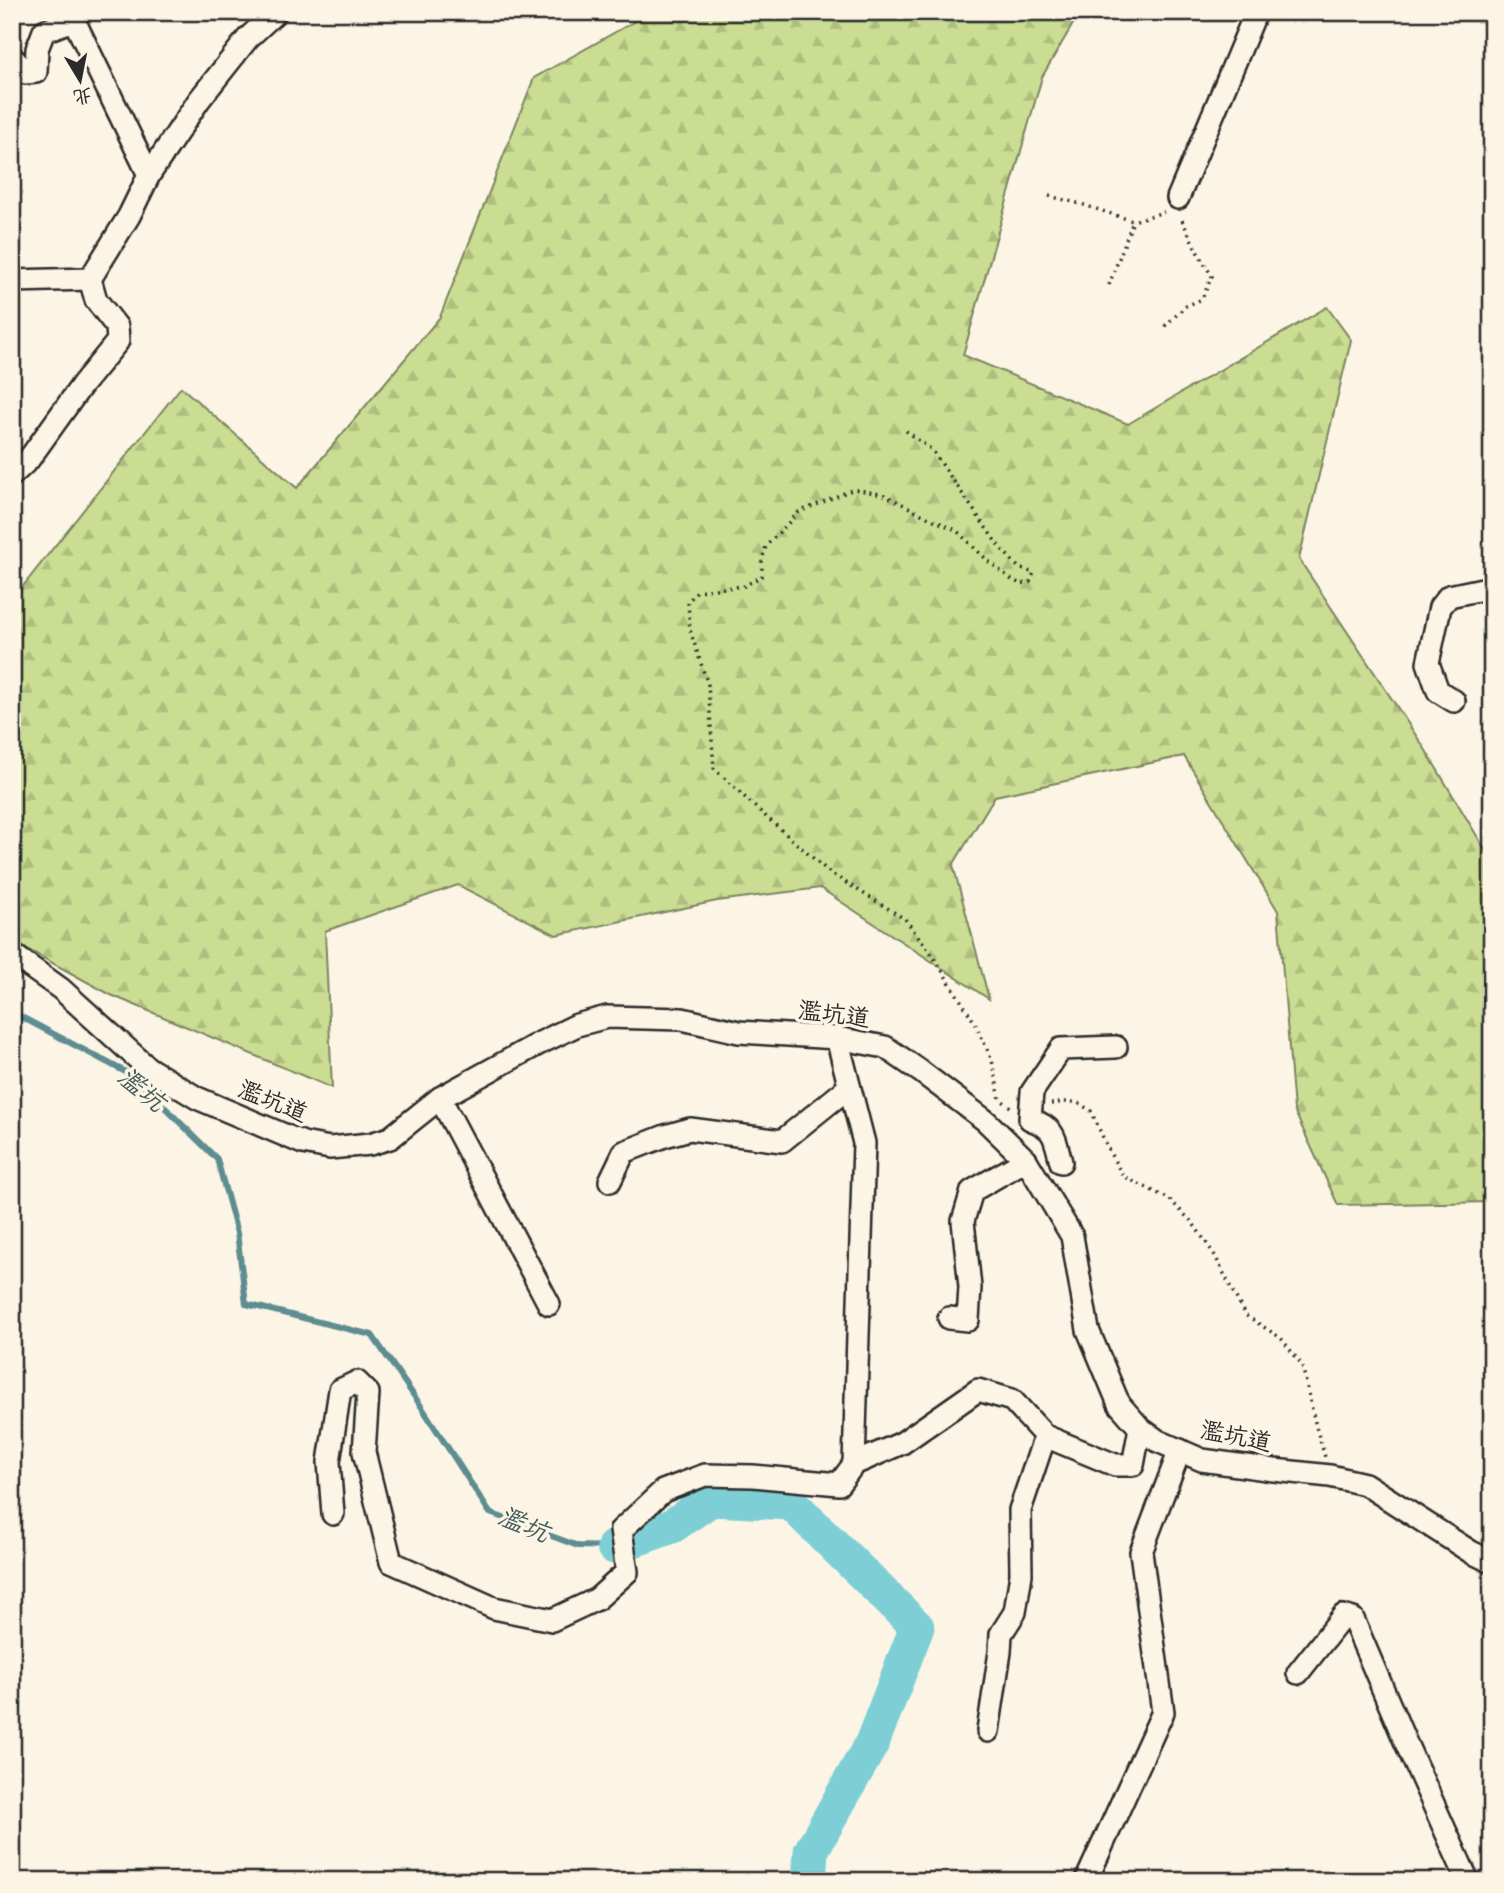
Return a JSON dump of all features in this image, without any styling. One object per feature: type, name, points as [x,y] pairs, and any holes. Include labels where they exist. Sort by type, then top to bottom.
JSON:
[{"type":"street","points":[[12,475],[29,459],[82,385],[118,341],[117,327],[96,300],[90,279],[129,216],[149,175],[199,100],[248,38],[276,12]]},
{"type":"street","points":[[1177,203],[1255,12]]},
{"type":"street","points":[[12,57],[26,73],[36,72],[37,49],[44,32],[72,16],[149,175]]},
{"type":"street","points":[[12,281],[90,279]]},
{"type":"street","points":[[1454,701],[1438,691],[1428,663],[1440,607],[1449,596],[1492,587]]},
{"type":"street","name":"濫坑道","points":[[12,954],[61,989],[148,1068],[197,1098],[303,1143],[330,1148],[390,1139],[440,1098],[577,1025],[607,1017],[681,1019],[739,1032],[838,1038],[886,1047],[986,1121],[1026,1160],[1072,1236],[1088,1330],[1119,1404],[1140,1428],[1158,1441],[1202,1460],[1330,1476],[1365,1485],[1471,1552],[1492,1562]]},
{"type":"street","points":[[838,1038],[864,1143],[854,1464]]},
{"type":"street","points":[[1061,1162],[1054,1134],[1045,1125],[1030,1119],[1032,1092],[1061,1049],[1116,1047]]},
{"type":"street","points":[[610,1181],[624,1152],[690,1129],[782,1141],[849,1087]]},
{"type":"street","points":[[440,1098],[550,1304]]},
{"type":"street","points":[[949,1318],[968,1320],[970,1287],[963,1221],[972,1191],[1026,1160]]},
{"type":"street","points":[[332,1514],[329,1462],[340,1390],[356,1382],[368,1393],[363,1452],[391,1562],[495,1608],[552,1620],[597,1599],[627,1572],[621,1530],[663,1491],[705,1475],[839,1483],[854,1464],[902,1443],[978,1390],[1012,1400],[1045,1436],[1115,1465],[1133,1465],[1140,1428]]},
{"type":"street","points":[[988,1731],[1001,1634],[1015,1612],[1021,1574],[1020,1510],[1045,1436]]},
{"type":"street","points":[[1086,1881],[1163,1712],[1141,1552],[1180,1450]]},
{"type":"street","points":[[1298,1673],[1343,1616],[1353,1619],[1468,1881]]},
{"type":"path","points":[[1049,196],[1133,221],[1177,203],[1199,255],[1212,276],[1202,299],[1186,306],[1165,326]]},
{"type":"path","points":[[1109,285],[1133,221]]},
{"type":"path","points":[[906,431],[932,450],[998,545],[1018,568],[1034,573],[1030,582],[1021,584],[1012,580],[956,530],[885,495],[854,489],[799,512],[766,546],[762,560],[762,576],[744,586],[697,591],[688,602],[690,630],[708,685],[715,768],[830,873],[905,919],[929,950],[975,1023],[992,1060],[1000,1099],[1030,1119],[1043,1105],[1063,1102],[1077,1102],[1091,1111],[1123,1176],[1169,1199],[1192,1223],[1214,1254],[1245,1315],[1281,1338],[1302,1365],[1330,1476]]},
{"type":"green space","points":[[651,12],[1080,12],[1042,77],[963,355],[1128,424],[1327,307],[1351,340],[1299,559],[1425,749],[1492,861],[1492,1202],[1338,1205],[1294,1110],[1278,911],[1184,756],[995,796],[953,865],[989,999],[820,888],[717,901],[556,935],[458,885],[325,931],[332,1088],[111,995],[12,941],[12,600],[181,387],[297,488],[440,317],[534,78]]},
{"type":"waterway","name":"濫坑","points":[[12,1012],[133,1076],[217,1159],[237,1233],[246,1304],[372,1335],[490,1513],[578,1546],[614,1547]]},
{"type":"waterway","name":"濫坑","points":[[614,1547],[672,1526],[711,1499],[791,1503],[917,1627],[872,1743],[811,1851],[809,1881]]}]
